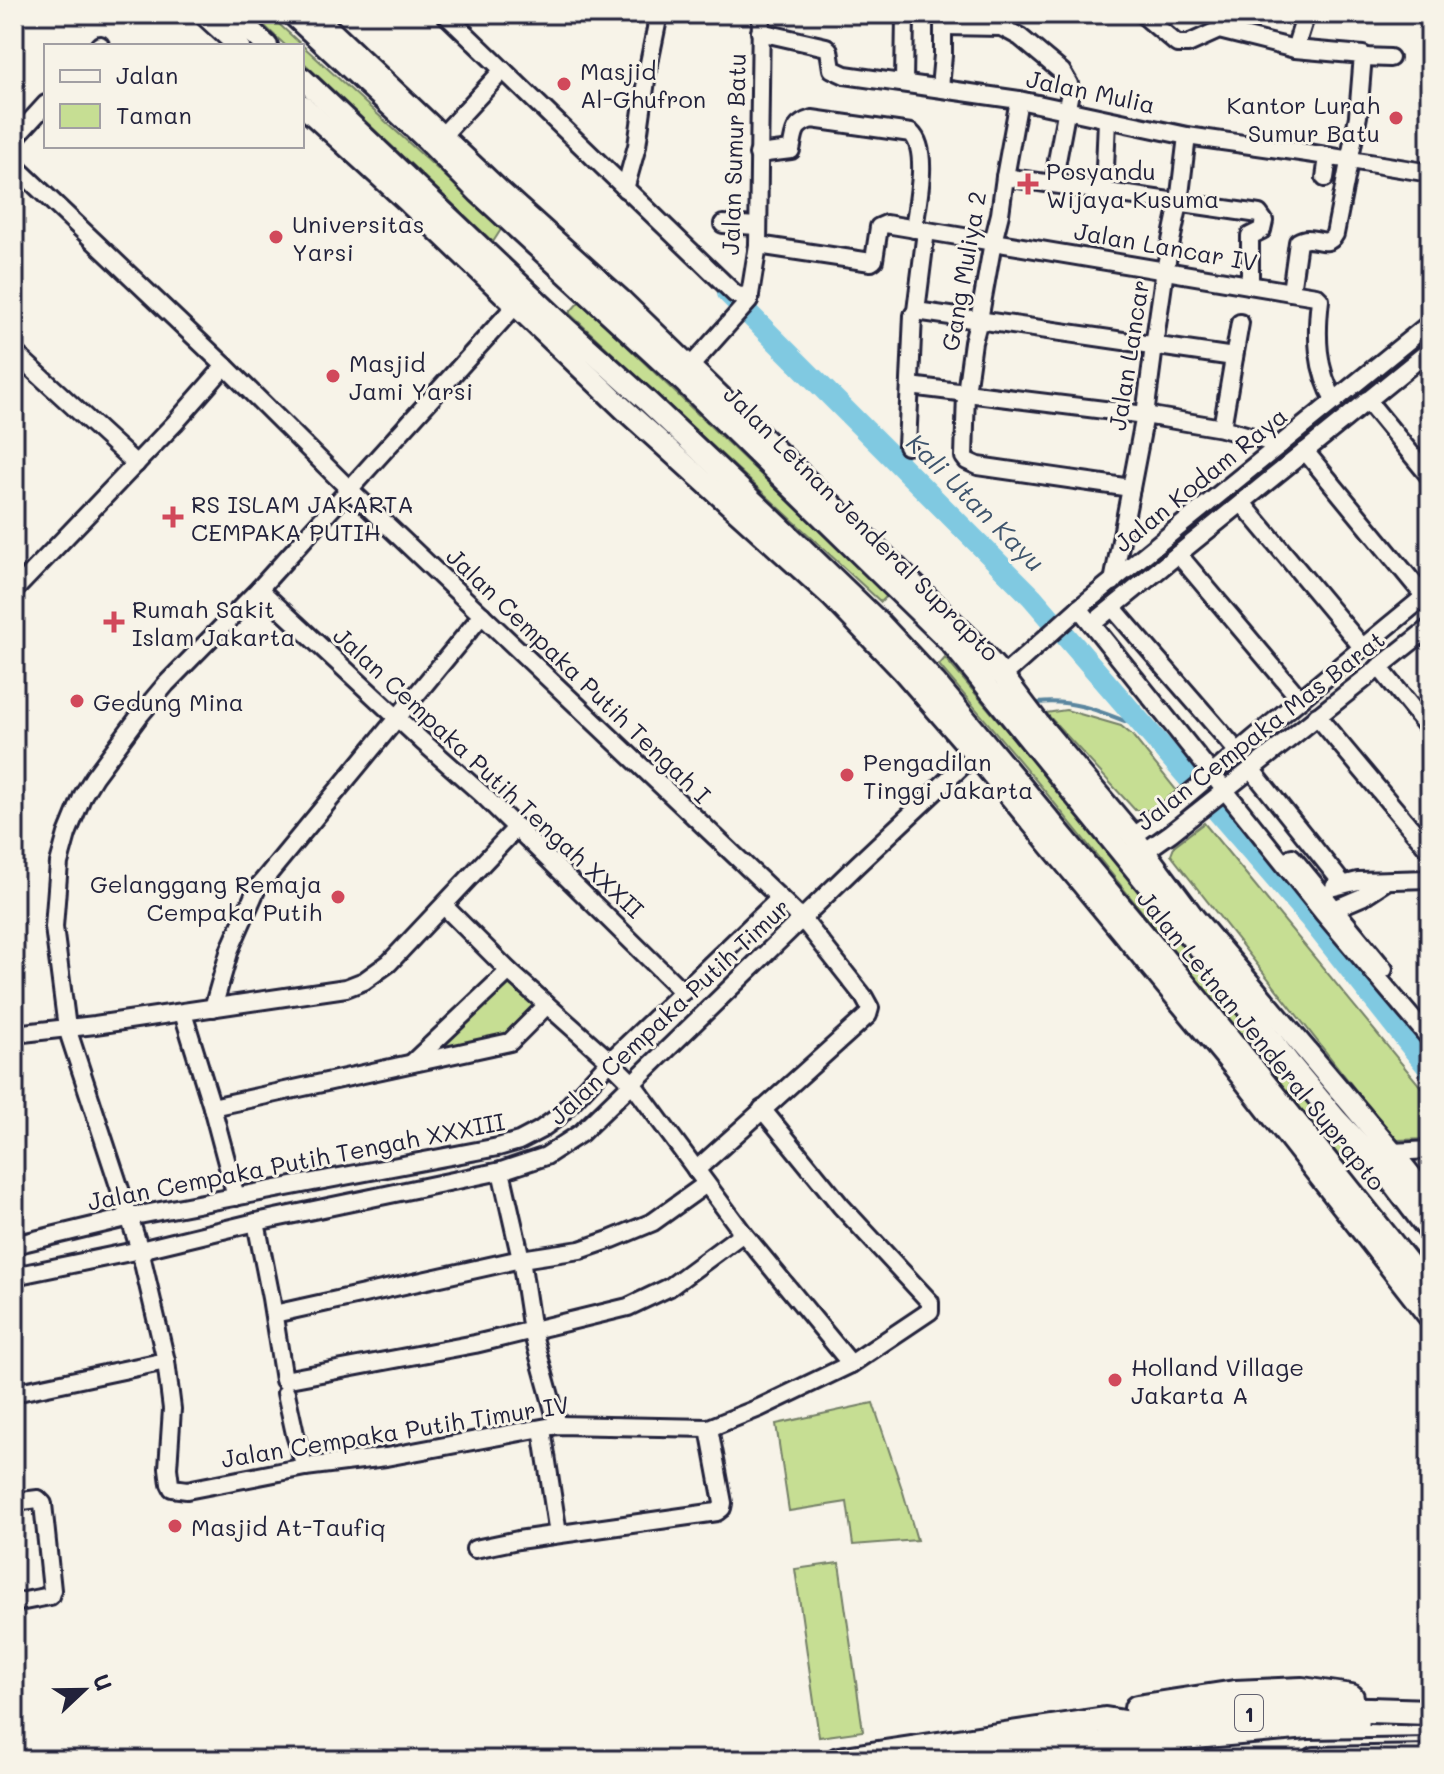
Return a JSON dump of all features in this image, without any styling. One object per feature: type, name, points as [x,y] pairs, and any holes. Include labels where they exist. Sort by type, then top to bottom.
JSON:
[{"type":"highway","points":[[1105,1720],[1131,1709],[1235,1693],[1302,1690],[1430,1709]]},
{"type":"highway","points":[[1398,1704],[1430,1722]]},
{"type":"highway","name":"1","points":[[838,1760],[1105,1720],[1130,1724],[1296,1709],[1430,1709]]},
{"type":"highway","name":"1","points":[[922,1748],[938,1758],[1308,1726],[1430,1722]]},
{"type":"highway","points":[[1051,1760],[1257,1738],[1430,1738]]},
{"type":"highway","points":[[1315,1760],[1430,1758]]},
{"type":"main road","points":[[204,14],[237,44]]},
{"type":"main road","points":[[233,14],[265,44]]},
{"type":"main road","name":"Jalan Letnan Jenderal Suprapto","points":[[292,14],[479,193],[675,373],[951,643],[1300,1076],[1375,1160],[1430,1232]]},
{"type":"main road","name":"Jalan Letnan Jenderal Suprapto","points":[[313,14],[503,194],[622,301],[970,639],[1003,676],[1195,919],[1430,1200]]},
{"type":"main road","name":"Jalan Letnan Jenderal Suprapto","points":[[304,80],[692,443],[935,682],[1212,1016],[1430,1293]]},
{"type":"main road","name":"Jalan Letnan Jenderal Suprapto","points":[[304,107],[626,411],[831,596],[902,670],[1237,1071],[1430,1318]]},
{"type":"main road","points":[[406,175],[409,203]]},
{"type":"main road","points":[[479,193],[503,194]]},
{"type":"main road","points":[[743,418],[749,446]]},
{"type":"main road","points":[[661,441],[692,443]]},
{"type":"main road","points":[[869,614],[895,587]]},
{"type":"main road","points":[[1018,726],[1040,725]]},
{"type":"main road","points":[[1112,895],[1115,925]]},
{"type":"street","points":[[445,14],[489,54],[499,75],[735,294],[749,299],[689,368]]},
{"type":"street","points":[[625,189],[637,146],[659,14]]},
{"type":"street","name":"Jalan Sumur Batu","points":[[749,299],[758,245],[761,14]]},
{"type":"street","points":[[904,83],[905,14]]},
{"type":"street","points":[[1142,14],[1177,44],[1188,44],[1219,30],[1295,49],[1390,58]]},
{"type":"street","points":[[1295,49],[1306,14]]},
{"type":"street","points":[[940,88],[944,20],[1001,27],[1020,37],[1053,64],[1066,78],[1070,92],[1055,184]]},
{"type":"street","name":"Jalan Mulia","points":[[760,32],[826,47],[832,69],[839,73],[1019,100],[1187,136],[1430,173]]},
{"type":"street","points":[[1335,401],[1325,382],[1319,358],[1320,300],[1316,296],[1291,292],[1298,242],[1309,238],[1326,243],[1335,234],[1358,116],[1363,57]]},
{"type":"street","points":[[442,136],[499,75]]},
{"type":"street","name":"Gang Muliya 2","points":[[1019,100],[1000,214],[973,342],[963,452],[967,461],[978,466],[1131,488]]},
{"type":"street","points":[[14,139],[44,106]]},
{"type":"street","points":[[758,154],[791,150],[793,134],[803,122],[812,119],[911,133],[918,141],[921,153],[920,230],[907,446]]},
{"type":"street","points":[[1104,192],[1107,120]]},
{"type":"street","name":"Jalan Lancar","points":[[1113,582],[1145,415],[1187,136]]},
{"type":"street","points":[[1325,178],[1328,157]]},
{"type":"street","name":"Jalan Cempaka Putih Tengah I","points":[[14,165],[791,909],[864,997],[870,1013],[762,1109]]},
{"type":"street","points":[[1005,177],[1259,214],[1263,217],[1262,230],[1250,236],[1250,285]]},
{"type":"street","points":[[723,224],[758,226]]},
{"type":"street","name":"Jalan Lancar IV","points":[[758,245],[872,262],[879,226],[886,224],[1291,292]]},
{"type":"street","points":[[14,1393],[166,1361],[139,1247],[67,1028],[54,927],[59,863],[83,795],[166,684],[259,589],[515,306]]},
{"type":"street","points":[[916,311],[1234,357]]},
{"type":"street","points":[[1222,428],[1240,323]]},
{"type":"street","name":"Jalan Kodam Raya","points":[[1003,676],[1079,608],[1430,323]]},
{"type":"street","points":[[1092,624],[1430,350]]},
{"type":"street","points":[[14,352],[136,464]]},
{"type":"street","points":[[17,582],[136,464],[225,366]]},
{"type":"street","points":[[910,386],[1145,415],[1222,428],[1280,445]]},
{"type":"street","points":[[1367,400],[1430,477]]},
{"type":"street","points":[[1305,451],[1427,594]]},
{"type":"street","points":[[1242,503],[1363,648]]},
{"type":"street","points":[[1178,554],[1300,699]]},
{"type":"street","name":"Jalan Cempaka Putih Tengah XXXII","points":[[259,589],[517,827],[683,992]]},
{"type":"street","name":"Jalan Cempaka Mas Barat","points":[[1138,844],[1155,822],[1209,773],[1427,594]]},
{"type":"street","points":[[1079,608],[1224,791],[1430,1024]]},
{"type":"street","points":[[1113,608],[1238,752]]},
{"type":"street","points":[[213,1008],[230,949],[257,888],[482,615]]},
{"type":"street","name":"Jalan Cempaka Mas Barat","points":[[1389,626],[1406,646]]},
{"type":"street","name":"Jalan Cempaka Mas Barat","points":[[1138,844],[1189,818],[1430,627]]},
{"type":"street","points":[[1379,667],[1430,730]]},
{"type":"street","points":[[1317,716],[1430,851]]},
{"type":"street","name":"Jalan Cempaka Putih Timur","points":[[14,1276],[501,1171],[546,1156],[581,1133],[621,1072],[791,909],[975,754]]},
{"type":"street","points":[[1251,769],[1343,884]]},
{"type":"street","points":[[14,1034],[183,1013],[346,988],[364,981],[389,963],[517,827]]},
{"type":"street","points":[[1316,895],[1358,881],[1430,879]]},
{"type":"street","points":[[1329,910],[1362,897],[1385,882]]},
{"type":"street","points":[[444,906],[509,971],[621,1072],[743,1233],[851,1364]]},
{"type":"street","name":"Jalan Cempaka Putih Tengah XXXIII","points":[[14,1245],[519,1141],[540,1130],[621,1072],[683,992],[791,909]]},
{"type":"street","points":[[1329,910],[1430,1039]]},
{"type":"street","points":[[412,1063],[509,971]]},
{"type":"street","points":[[212,1107],[510,1042],[547,1005]]},
{"type":"street","points":[[183,1013],[236,1197]]},
{"type":"street","points":[[274,1314],[521,1259],[580,1250],[653,1222],[701,1177],[762,1109]]},
{"type":"street","name":"Jalan Cempaka Putih Timur IV","points":[[166,1361],[172,1409],[168,1468],[170,1484],[175,1490],[305,1467],[386,1457],[550,1427],[709,1428],[759,1408],[851,1364],[930,1311],[930,1302],[841,1206],[762,1109]]},
{"type":"street","points":[[1392,1152],[1430,1150]]},
{"type":"street","points":[[501,1171],[521,1259],[550,1427],[558,1534]]},
{"type":"street","points":[[256,1222],[285,1386],[305,1467]]},
{"type":"street","points":[[285,1386],[628,1307],[685,1277],[743,1233]]},
{"type":"street","points":[[475,1549],[717,1512],[723,1503],[709,1428]]},
{"type":"street","points":[[14,1502],[38,1499],[43,1504],[52,1594],[14,1603]]},
{"type":"green space","points":[[252,14],[268,14],[301,44],[284,44]]},
{"type":"green space","points":[[304,47],[502,228],[493,242],[304,63]]},
{"type":"green space","points":[[580,301],[887,596],[881,602],[569,313]]},
{"type":"green space","points":[[945,658],[1071,806],[1355,1158],[1347,1166],[939,665]]},
{"type":"green space","points":[[1066,710],[1121,726],[1132,735],[1177,791],[1154,810],[1135,810],[1046,713]]},
{"type":"green space","points":[[1204,823],[1430,1098],[1430,1139],[1395,1140],[1171,855],[1175,845]]},
{"type":"green space","points":[[510,979],[537,1006],[510,1034],[434,1051]]},
{"type":"green space","points":[[873,1403],[917,1540],[853,1545],[847,1502],[789,1511],[776,1424]]},
{"type":"green space","points":[[839,1563],[863,1731],[819,1737],[795,1569]]},
{"type":"waterway","name":"Kali Utan Kayu","points":[[728,293],[1032,597],[1309,917],[1430,1070]]},
{"type":"waterway","points":[[1038,703],[1079,706],[1145,729]]},
{"type":"place","name":"Masjid Al-Ghufron","points":[[564,84]]},
{"type":"place","name":"Kantor Lurah Sumur Batu","points":[[1396,118]]},
{"type":"place","name":"Posyandu Wijaya Kusuma","points":[[1028,184]]},
{"type":"place","name":"Universitas Yarsi","points":[[276,237]]},
{"type":"place","name":"Masjid Jami Yarsi","points":[[333,376]]},
{"type":"place","name":"RS ISLAM JAKARTA CEMPAKA PUTIH","points":[[173,517]]},
{"type":"place","name":"Rumah Sakit Islam Jakarta","points":[[114,622]]},
{"type":"place","name":"Gedung Mina","points":[[77,701]]},
{"type":"place","name":"Pengadilan Tinggi Jakarta","points":[[847,775]]},
{"type":"place","name":"Gelanggang Remaja Cempaka Putih","points":[[338,897]]},
{"type":"place","name":"Holland Village Jakarta A","points":[[1115,1380]]},
{"type":"place","name":"Masjid At-Taufiq","points":[[175,1526]]}]
